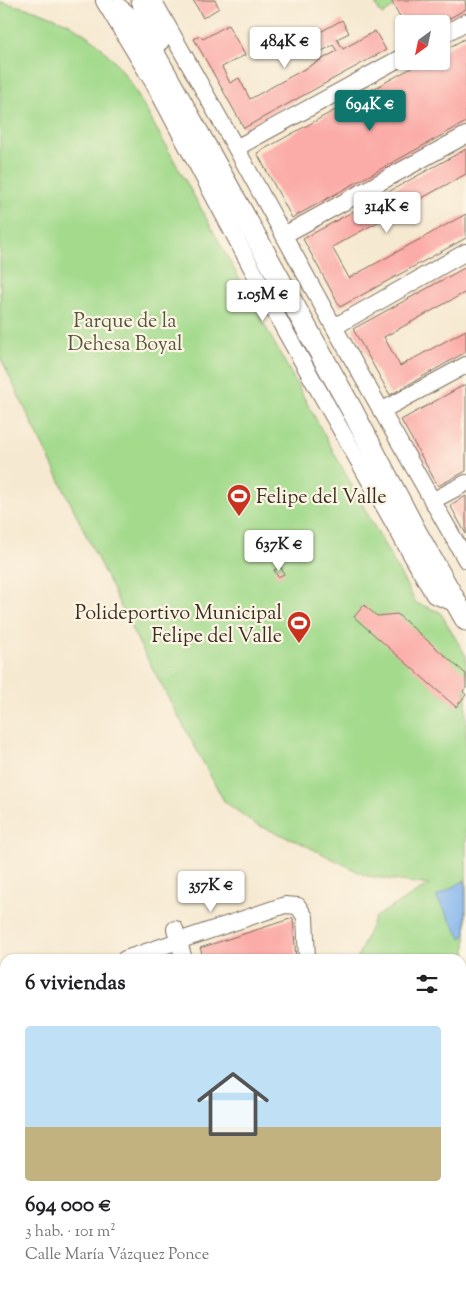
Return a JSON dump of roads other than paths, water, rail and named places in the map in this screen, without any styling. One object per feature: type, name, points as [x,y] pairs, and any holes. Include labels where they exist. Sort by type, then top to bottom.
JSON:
[{"type":"main road","points":[[108,3],[133,7],[142,0],[150,22],[182,85],[282,265],[463,608]]},
{"type":"main road","points":[[108,3],[131,19],[141,32],[352,410],[417,534],[463,608]]},
{"type":"street","points":[[153,0],[334,328],[466,560]]},
{"type":"street","points":[[450,31],[466,22]]},
{"type":"street","points":[[236,148],[395,61]]},
{"type":"street","points":[[284,235],[466,135]]},
{"type":"street","points":[[334,328],[466,252]]},
{"type":"street","points":[[381,411],[466,365]]},
{"type":"street","points":[[432,501],[466,483]]},
{"type":"street","points":[[136,954],[176,935],[285,905],[298,906],[305,917],[307,954]]},
{"type":"street","points":[[176,935],[182,954]]},
{"type":"water","points":[[465,880],[466,934],[461,938],[436,897]]},
{"type":"place","name":"Felipe del Valle","points":[[239,517]]},
{"type":"place","name":"Polideportivo Municipal Felipe del Valle","points":[[299,644]]},
{"type":"park label","name":"Parque de la Dehesa Boyal","points":[[125,332]]}]
